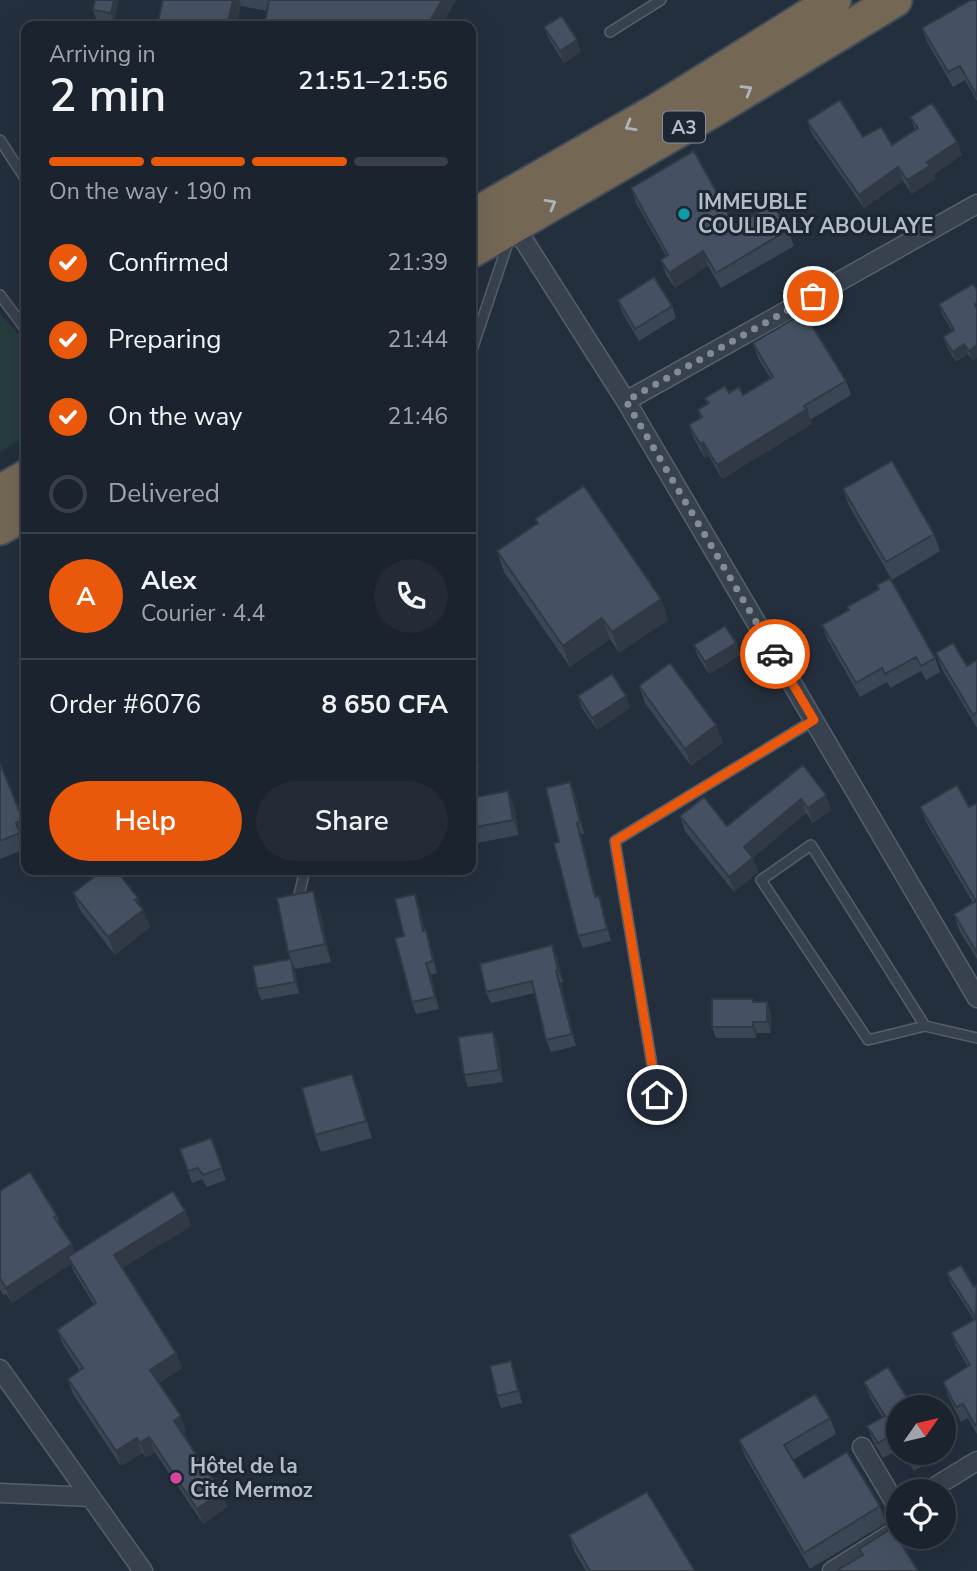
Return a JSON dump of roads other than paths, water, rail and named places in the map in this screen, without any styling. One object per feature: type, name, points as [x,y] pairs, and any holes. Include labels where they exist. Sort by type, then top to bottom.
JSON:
[{"type":"highway","name":"A3","points":[[476,214],[658,110],[834,0]]},
{"type":"highway","name":"A3","points":[[476,248],[895,0]]},
{"type":"highway","points":[[0,492],[21,480]]},
{"type":"highway","points":[[0,528],[21,516]]},
{"type":"street","points":[[626,401],[977,204]]},
{"type":"street","points":[[514,226],[626,401],[977,998]]},
{"type":"street","points":[[0,1369],[143,1571]]},
{"type":"street","points":[[862,1447],[886,1488]]},
{"type":"street","points":[[948,1479],[977,1461]]},
{"type":"street","points":[[0,1493],[91,1497]]},
{"type":"street","points":[[832,1571],[886,1537]]},
{"type":"lane","points":[[610,32],[661,0]]},
{"type":"lane","points":[[0,140],[21,172]]},
{"type":"lane","points":[[476,338],[514,226]]},
{"type":"lane","points":[[0,295],[21,323]]},
{"type":"lane","points":[[657,1095],[615,841],[814,720]]},
{"type":"lane","points":[[925,1026],[811,845],[761,880],[868,1040],[925,1026],[977,1038]]},
{"type":"lane","points":[[299,895],[304,875]]},
{"type":"place","name":"IMMEUBLE COULIBALY ABOULAYE","points":[[684,214]]},
{"type":"place","name":"Hôtel de la Cité Mermoz","points":[[176,1478]]}]
